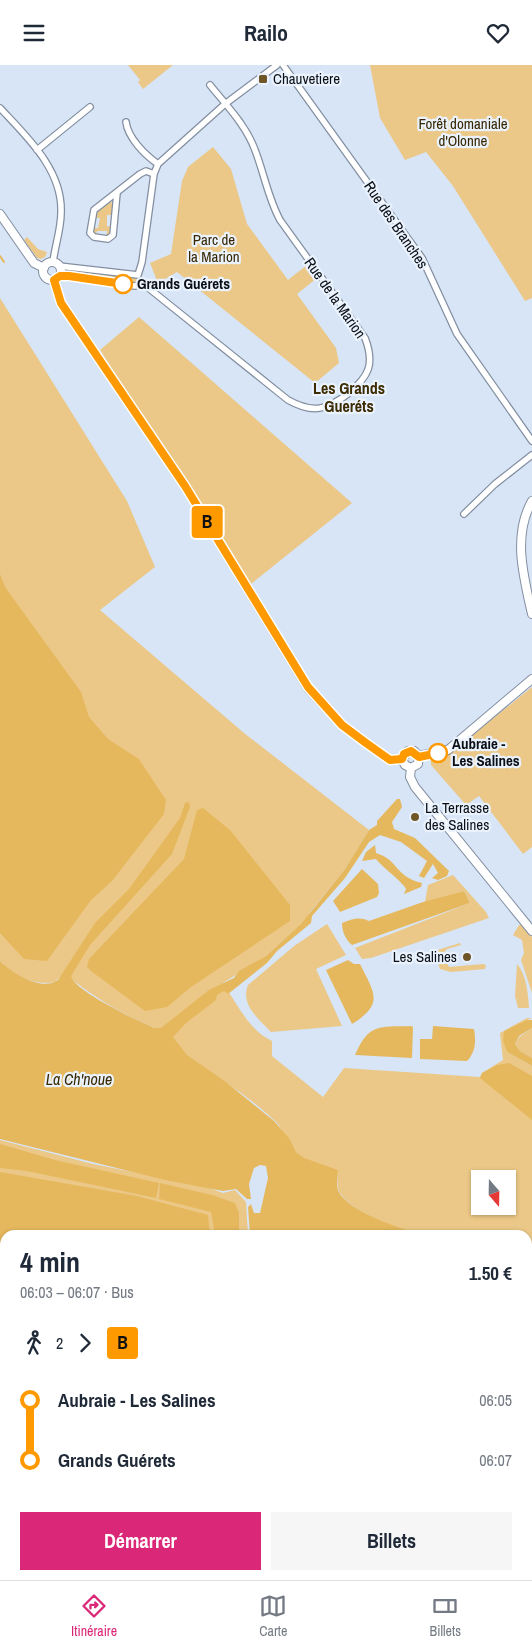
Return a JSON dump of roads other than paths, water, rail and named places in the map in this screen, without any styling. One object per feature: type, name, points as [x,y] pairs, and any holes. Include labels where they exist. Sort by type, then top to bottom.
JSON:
[{"type":"street","points":[[44,268],[46,278],[135,286],[141,282],[138,275],[142,263],[154,174],[158,164],[225,104],[276,65]]},
{"type":"street","name":"Rue des Branches","points":[[284,65],[422,258],[457,334],[532,441]]},
{"type":"street","name":"Rue de la Marion","points":[[141,282],[298,406],[309,409],[329,406],[364,381],[371,361],[370,351],[365,338],[280,220],[272,206],[252,142],[210,85]]},
{"type":"street","points":[[36,150],[90,107]]},
{"type":"street","points":[[0,108],[50,169],[60,196],[61,220],[56,264],[61,303],[185,486],[308,687],[342,725],[390,760],[402,759],[408,751],[414,751],[419,757],[418,764],[411,768]]},
{"type":"street","points":[[126,122],[127,130],[149,158],[158,164]]},
{"type":"street","points":[[118,193],[113,235],[108,239],[94,237],[90,233],[94,210],[118,193],[140,173],[146,171],[154,174]]},
{"type":"street","points":[[0,214],[34,263],[44,268],[56,264],[138,275]]},
{"type":"street","points":[[464,514],[495,484],[532,455]]},
{"type":"street","points":[[532,501],[526,512],[521,554],[532,614]]},
{"type":"street","points":[[419,757],[448,750],[517,694],[532,679]]},
{"type":"street","points":[[402,759],[405,765],[411,768]]},
{"type":"street","points":[[411,768],[410,777],[415,787],[532,931]]},
{"type":"water","points":[[0,574],[5,587],[81,692],[89,717],[108,739],[139,759],[166,800],[164,814],[112,881],[91,900],[47,961],[24,959],[0,933]]},
{"type":"water","name":"La Ch'noue","points":[[397,799],[400,799],[402,807],[392,822],[394,829],[415,838],[449,871],[447,876],[438,880],[432,878],[438,873],[433,864],[424,878],[419,876],[427,861],[401,842],[380,835],[369,842],[345,878],[312,916],[311,923],[277,951],[267,963],[228,994],[224,991],[217,995],[216,1000],[186,1023],[173,1037],[187,1055],[226,1082],[274,1121],[289,1138],[296,1152],[304,1158],[338,1170],[338,1190],[343,1198],[376,1219],[406,1230],[250,1230],[248,1207],[251,1204],[254,1213],[260,1213],[268,1178],[266,1166],[260,1165],[254,1168],[249,1184],[251,1199],[247,1199],[236,1189],[223,1191],[165,1180],[0,1139],[0,961],[12,971],[36,982],[44,984],[58,980],[95,923],[129,889],[180,818],[185,803],[189,802],[190,807],[172,854],[90,945],[71,976],[83,990],[123,1013],[155,1028],[161,1028],[209,990],[234,978],[239,971],[266,956],[301,924],[345,869],[369,830],[377,825],[377,821]]},
{"type":"water","points":[[203,808],[230,830],[290,905],[290,921],[191,987],[167,1007],[145,1011],[91,971],[87,967],[89,959],[184,859],[197,810]]},
{"type":"water","points":[[375,845],[376,853],[389,860],[407,877],[422,883],[421,887],[404,894],[406,889],[404,886],[376,859],[362,861],[366,852]]},
{"type":"water","points":[[362,869],[378,884],[379,893],[377,897],[340,912],[333,901]]},
{"type":"water","points":[[464,891],[470,903],[352,945],[343,932],[342,923],[349,920],[359,918],[369,921],[423,902]]},
{"type":"water","points":[[348,960],[354,964],[360,964],[370,983],[374,998],[369,1010],[352,1024],[326,970]]},
{"type":"water","points":[[527,1020],[532,1020],[532,1028],[519,1036],[515,1044],[520,1051],[532,1058],[532,1066],[507,1052],[503,1040],[504,1031]]},
{"type":"water","points":[[433,1026],[474,1029],[475,1046],[467,1061],[420,1059],[420,1039],[432,1039]]},
{"type":"water","points":[[383,1027],[413,1027],[412,1058],[355,1055],[370,1032]]},
{"type":"water","points":[[509,1063],[532,1076],[532,1120],[480,1078],[482,1073],[497,1065]]},
{"type":"water","points":[[0,1144],[55,1160],[159,1183],[156,1198],[27,1171],[0,1168]]},
{"type":"water","points":[[0,1172],[137,1196],[208,1215],[210,1230],[0,1230]]},
{"type":"water","points":[[160,1183],[212,1195],[235,1203],[239,1213],[239,1230],[214,1230],[211,1212],[159,1199]]},
{"type":"waterway","points":[[0,256],[4,262]]},
{"type":"place","name":"Chauvetiere","points":[[263,79]]},
{"type":"place","name":"Grands Guérets","points":[[123,284]]},
{"type":"place","name":"Aubraie - Les Salines","points":[[438,753]]},
{"type":"place","name":"La Terrasse des Salines","points":[[415,817]]},
{"type":"place","name":"Les Salines","points":[[467,957]]},
{"type":"district","name":"Les Grands Gueréts","points":[[349,397]]},
{"type":"park label","name":"Forêt domaniale d'Olonne","points":[[463,132]]},
{"type":"park label","name":"Parc de la Marion","points":[[214,248]]}]
